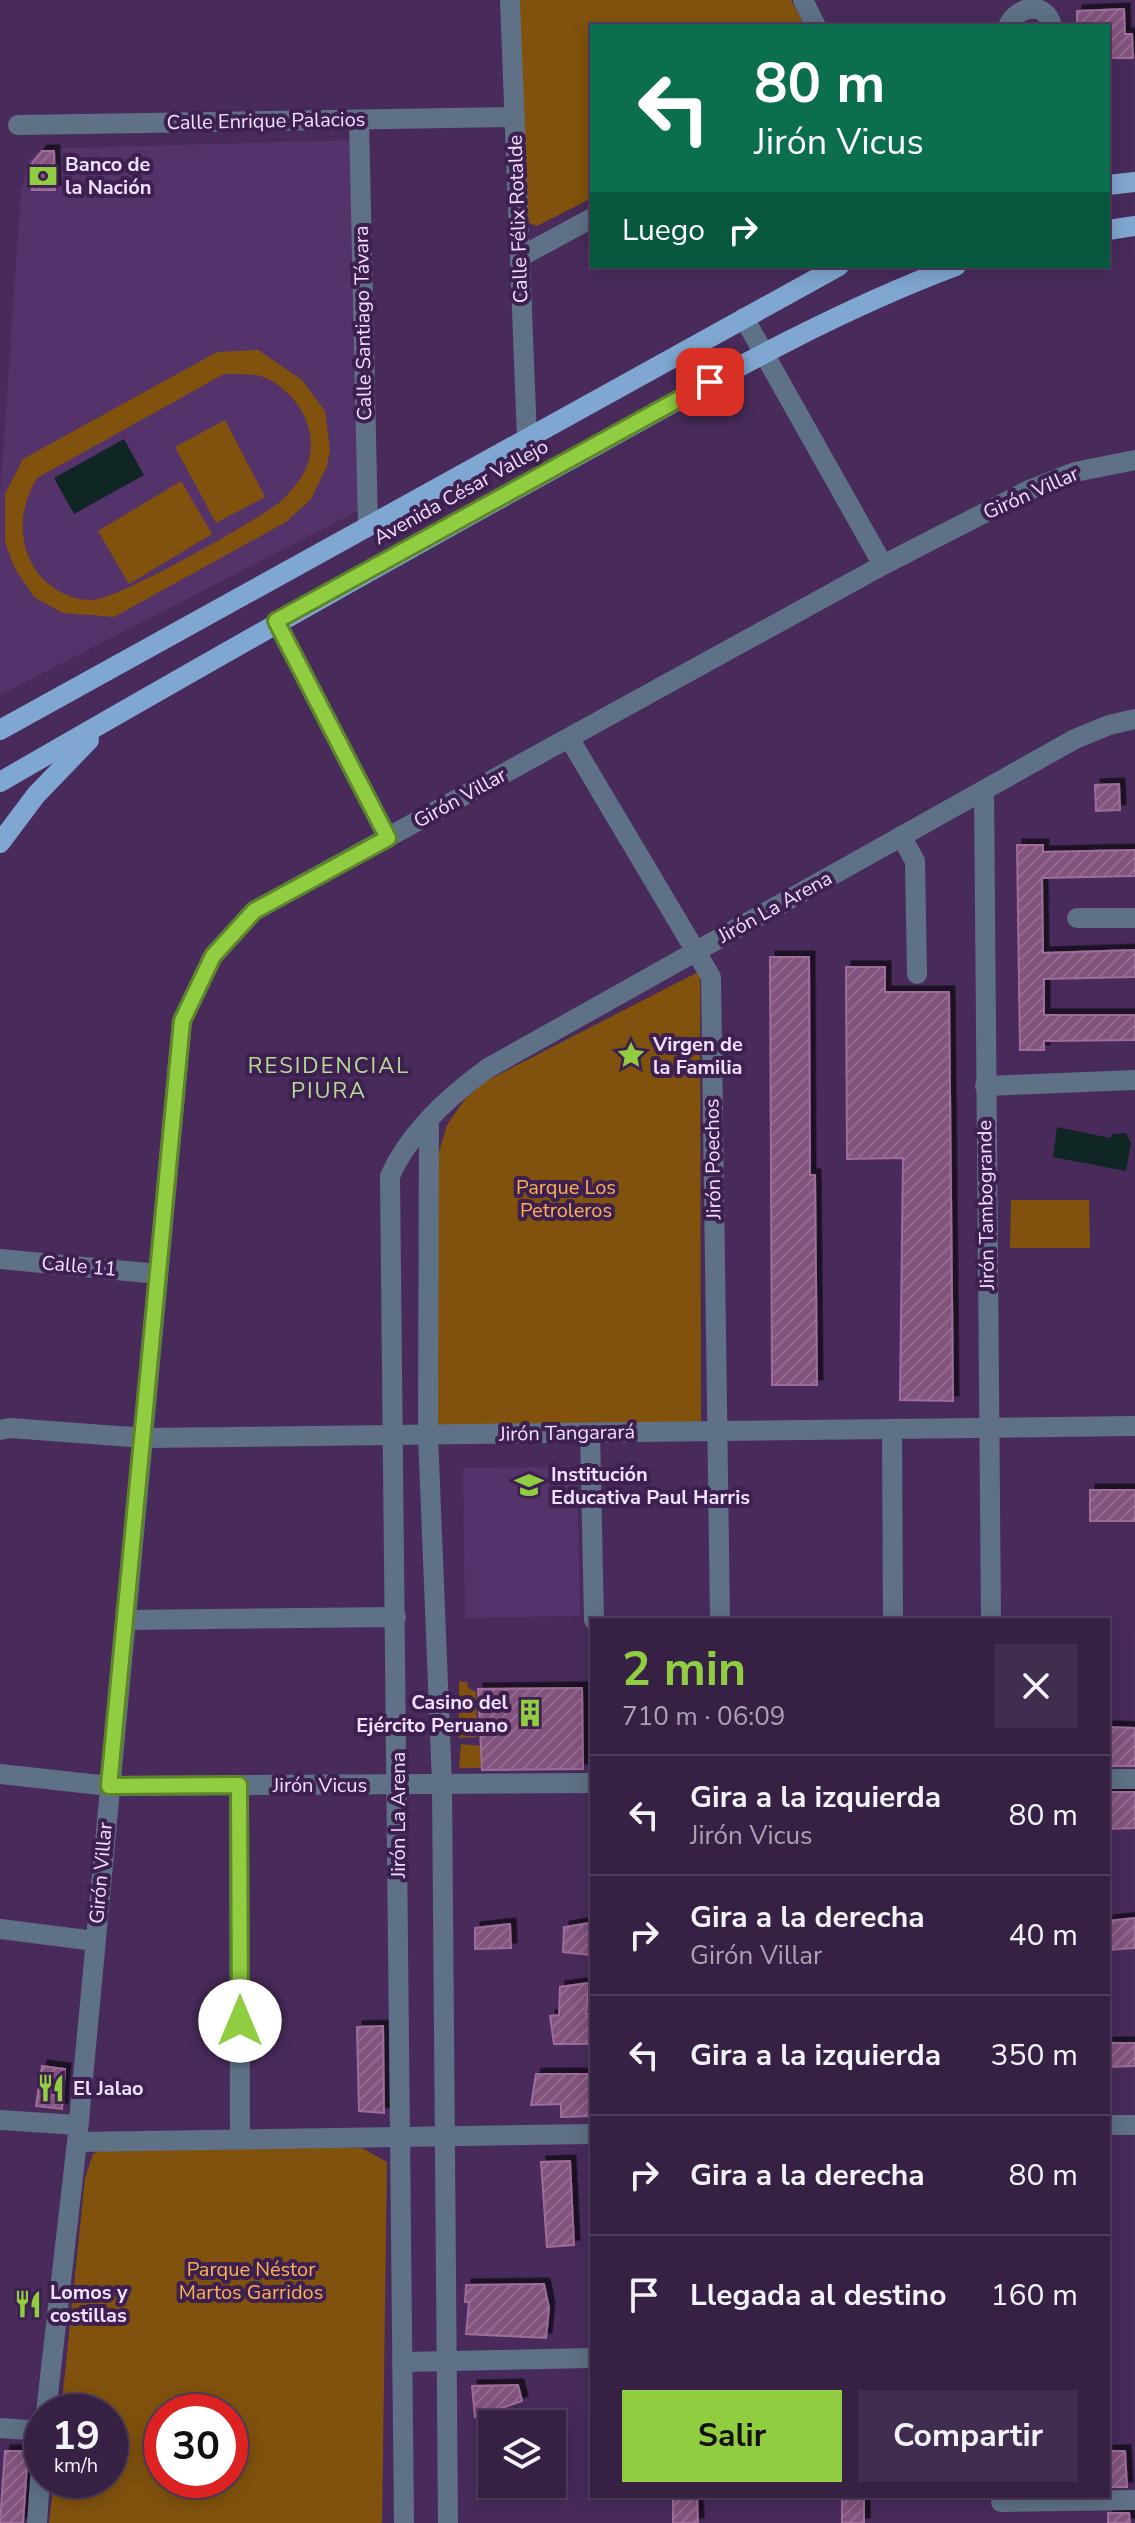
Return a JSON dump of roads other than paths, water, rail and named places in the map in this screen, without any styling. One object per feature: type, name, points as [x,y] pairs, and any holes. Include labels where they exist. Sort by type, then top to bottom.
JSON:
[{"type":"main road","points":[[1110,185],[1135,182]]},
{"type":"main road","points":[[1110,230],[1135,226]]},
{"type":"main road","name":"Avenida César Vallejo","points":[[0,730],[835,268]]},
{"type":"main road","name":"Avenida César Vallejo","points":[[0,782],[276,621],[764,353],[853,309],[951,268]]},
{"type":"main road","points":[[0,843],[67,761],[123,711]]},
{"type":"street","name":"Calle Félix Rotalde","points":[[510,0],[527,439]]},
{"type":"street","points":[[803,0],[815,24]]},
{"type":"street","points":[[1009,24],[1013,15],[1026,8],[1040,9],[1051,24]]},
{"type":"street","name":"Calle Enrique Palacios","points":[[18,125],[515,117]]},
{"type":"street","name":"Calle Santiago Távara","points":[[359,120],[368,526]]},
{"type":"street","points":[[520,257],[590,219]]},
{"type":"street","points":[[744,318],[883,565]]},
{"type":"street","name":"Girón Villar","points":[[48,2394],[78,2133],[182,1021],[213,956],[254,911],[883,565],[1029,490],[1075,472],[1135,460]]},
{"type":"street","points":[[276,621],[388,838]]},
{"type":"street","name":"Jirón La Arena","points":[[404,2523],[390,1176],[402,1150],[455,1091],[488,1068],[1075,739],[1135,719]]},
{"type":"street","name":"Jirón Poechos","points":[[569,738],[711,977],[720,1618]]},
{"type":"street","name":"Jirón Tambogrande","points":[[984,790],[991,1618]]},
{"type":"street","points":[[901,836],[915,861],[917,974]]},
{"type":"street","points":[[1077,918],[1135,918]]},
{"type":"street","points":[[985,1086],[1135,1080]]},
{"type":"street","points":[[429,1120],[426,1183],[428,1435],[442,1784],[444,2361],[448,2523]]},
{"type":"street","name":"Calle 11","points":[[0,1259],[158,1274]]},
{"type":"street","name":"Jirón Tangarará","points":[[0,1430],[10,1428],[145,1438],[1135,1426]]},
{"type":"street","points":[[892,1429],[893,1618]]},
{"type":"street","points":[[590,1433],[594,1618]]},
{"type":"street","points":[[127,1620],[396,1617]]},
{"type":"street","name":"Jirón Vicus","points":[[0,1774],[109,1786],[590,1783]]},
{"type":"street","points":[[1110,1779],[1135,1779]]},
{"type":"street","points":[[239,1785],[240,2139]]},
{"type":"street","points":[[0,1929],[95,1941]]},
{"type":"street","points":[[0,2120],[78,2133],[240,2139],[590,2134]]},
{"type":"street","points":[[1110,2125],[1135,2125]]},
{"type":"street","points":[[402,2362],[590,2358]]},
{"type":"street","points":[[0,2428],[24,2430]]},
{"type":"street","points":[[37,2523],[39,2498]]},
{"type":"street","points":[[1002,2523],[1001,2499],[1135,2500]]},
{"type":"place","name":"Banco de la Nación","points":[[43,176]]},
{"type":"place","name":"Virgen de la Familia","points":[[631,1055]]},
{"type":"place","name":"Institución Educativa Paul Harris","points":[[529,1485]]},
{"type":"place","name":"Casino del Ejército Peruano","points":[[530,1713]]},
{"type":"place","name":"El Jalao","points":[[51,2088]]},
{"type":"place","name":"Lomos y costillas","points":[[28,2304]]},
{"type":"district","name":"RESIDENCIAL PIURA","points":[[329,1078]]},
{"type":"park label","name":"Parque Los Petroleros","points":[[566,1198]]},
{"type":"park label","name":"Parque Néstor Martos Garridos","points":[[251,2280]]}]
